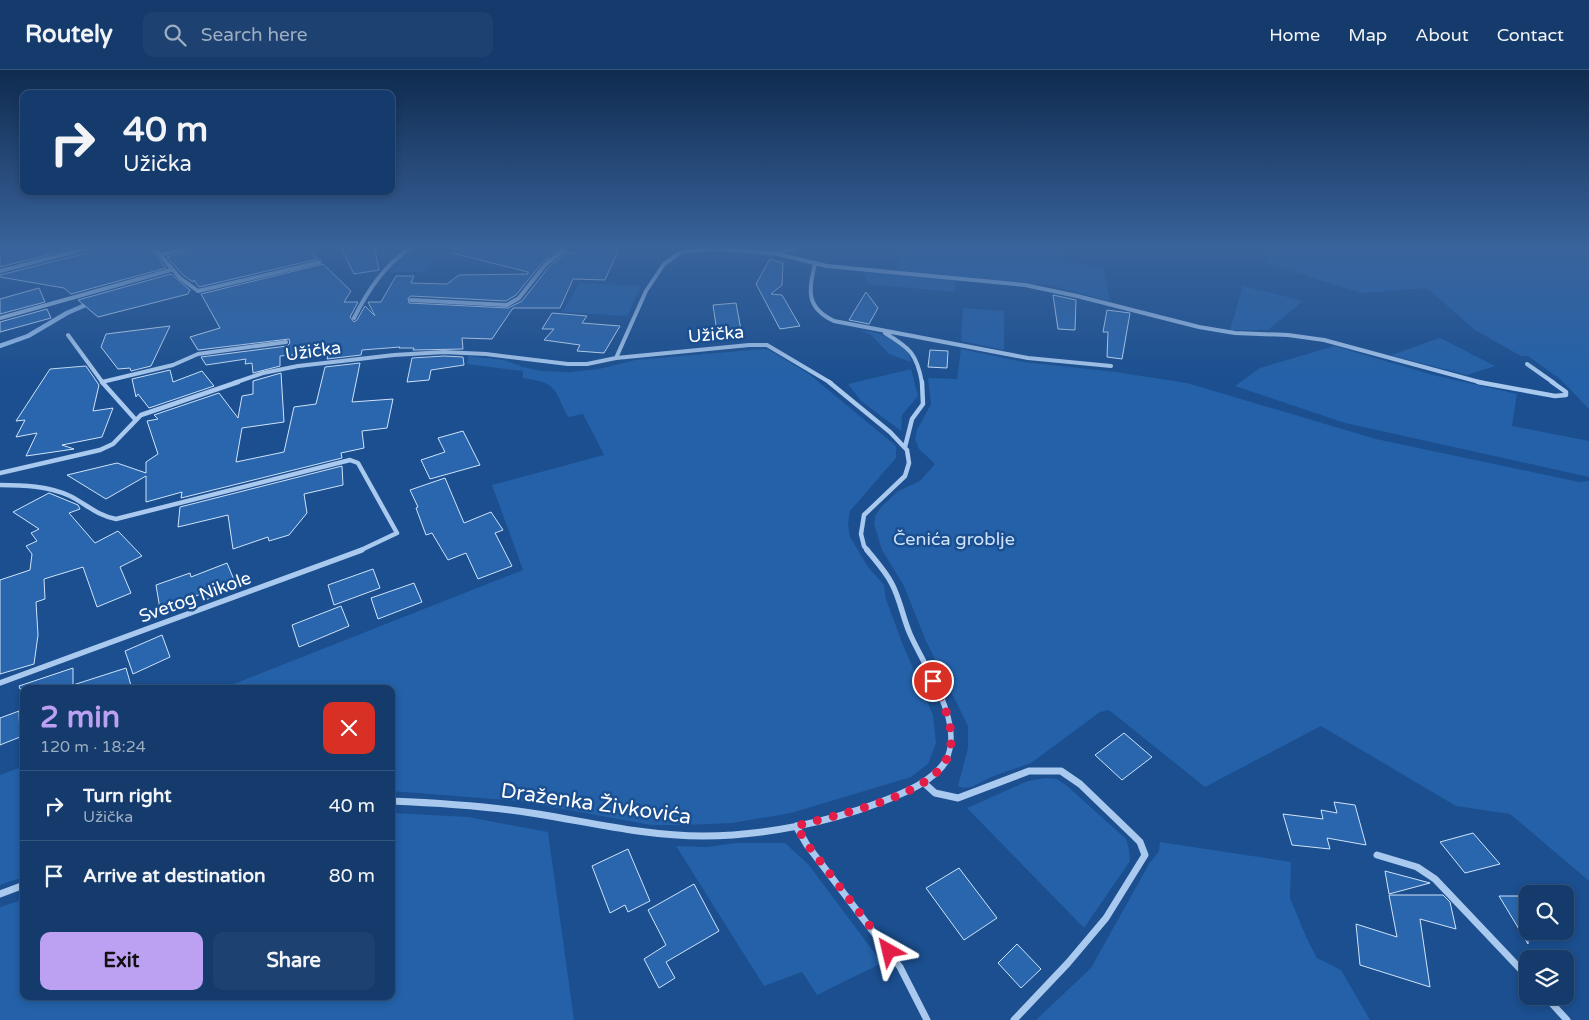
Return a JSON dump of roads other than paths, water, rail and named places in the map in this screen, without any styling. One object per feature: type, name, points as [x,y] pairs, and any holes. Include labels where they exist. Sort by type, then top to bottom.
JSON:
[{"type":"street","points":[[0,318],[100,292]]},
{"type":"street","points":[[354,318],[369,292]]},
{"type":"street","points":[[411,300],[507,305],[519,298],[523,292]]},
{"type":"street","points":[[616,358],[646,292]]},
{"type":"street","points":[[810,292],[810,302],[814,309],[825,318],[834,321],[1028,358],[1111,366]]},
{"type":"street","points":[[1058,292],[1199,327],[1242,334],[1305,336],[1483,383],[1555,396],[1566,395],[1566,392],[1555,382],[1528,364]]},
{"type":"street","points":[[880,330],[907,345],[917,357],[924,397],[923,404],[912,419],[905,447],[909,454],[909,463],[904,476],[864,515],[861,534],[864,546],[892,583],[910,634],[945,707],[950,740],[945,762],[923,782],[906,792],[860,809],[796,826],[807,844],[900,967],[927,1020]]},
{"type":"street","points":[[68,335],[102,382],[136,419]]},
{"type":"street","points":[[102,382],[172,365],[198,354],[286,342]]},
{"type":"street","name":"Užička","points":[[0,473],[105,448],[117,440],[136,419],[148,412],[246,378],[298,366],[423,352],[486,354],[576,364],[599,363],[616,358],[749,344],[767,345],[836,386],[905,447]]},
{"type":"street","name":"Svetog Nikole","points":[[0,485],[26,486],[56,491],[70,496],[107,519],[116,520],[350,460],[358,463],[397,533],[382,542],[336,560],[0,683]]},
{"type":"street","points":[[923,782],[935,793],[958,798],[1029,771],[1061,771],[1080,784],[1134,836],[1140,842],[1145,854],[1106,918],[1068,963],[1014,1020]]},
{"type":"street","name":"Draženka Živkovića","points":[[395,801],[456,804],[524,812],[632,831],[671,835],[742,834],[796,826]]},
{"type":"street","points":[[1377,855],[1417,867],[1435,880],[1452,894],[1519,967]]},
{"type":"street","points":[[0,894],[20,887]]},
{"type":"street","points":[[1553,1005],[1566,1020]]},
{"type":"waterway","points":[[0,346],[28,336],[67,313],[90,303]]},
{"type":"park label","name":"Čenića groblje","points":[[954,539]]}]
